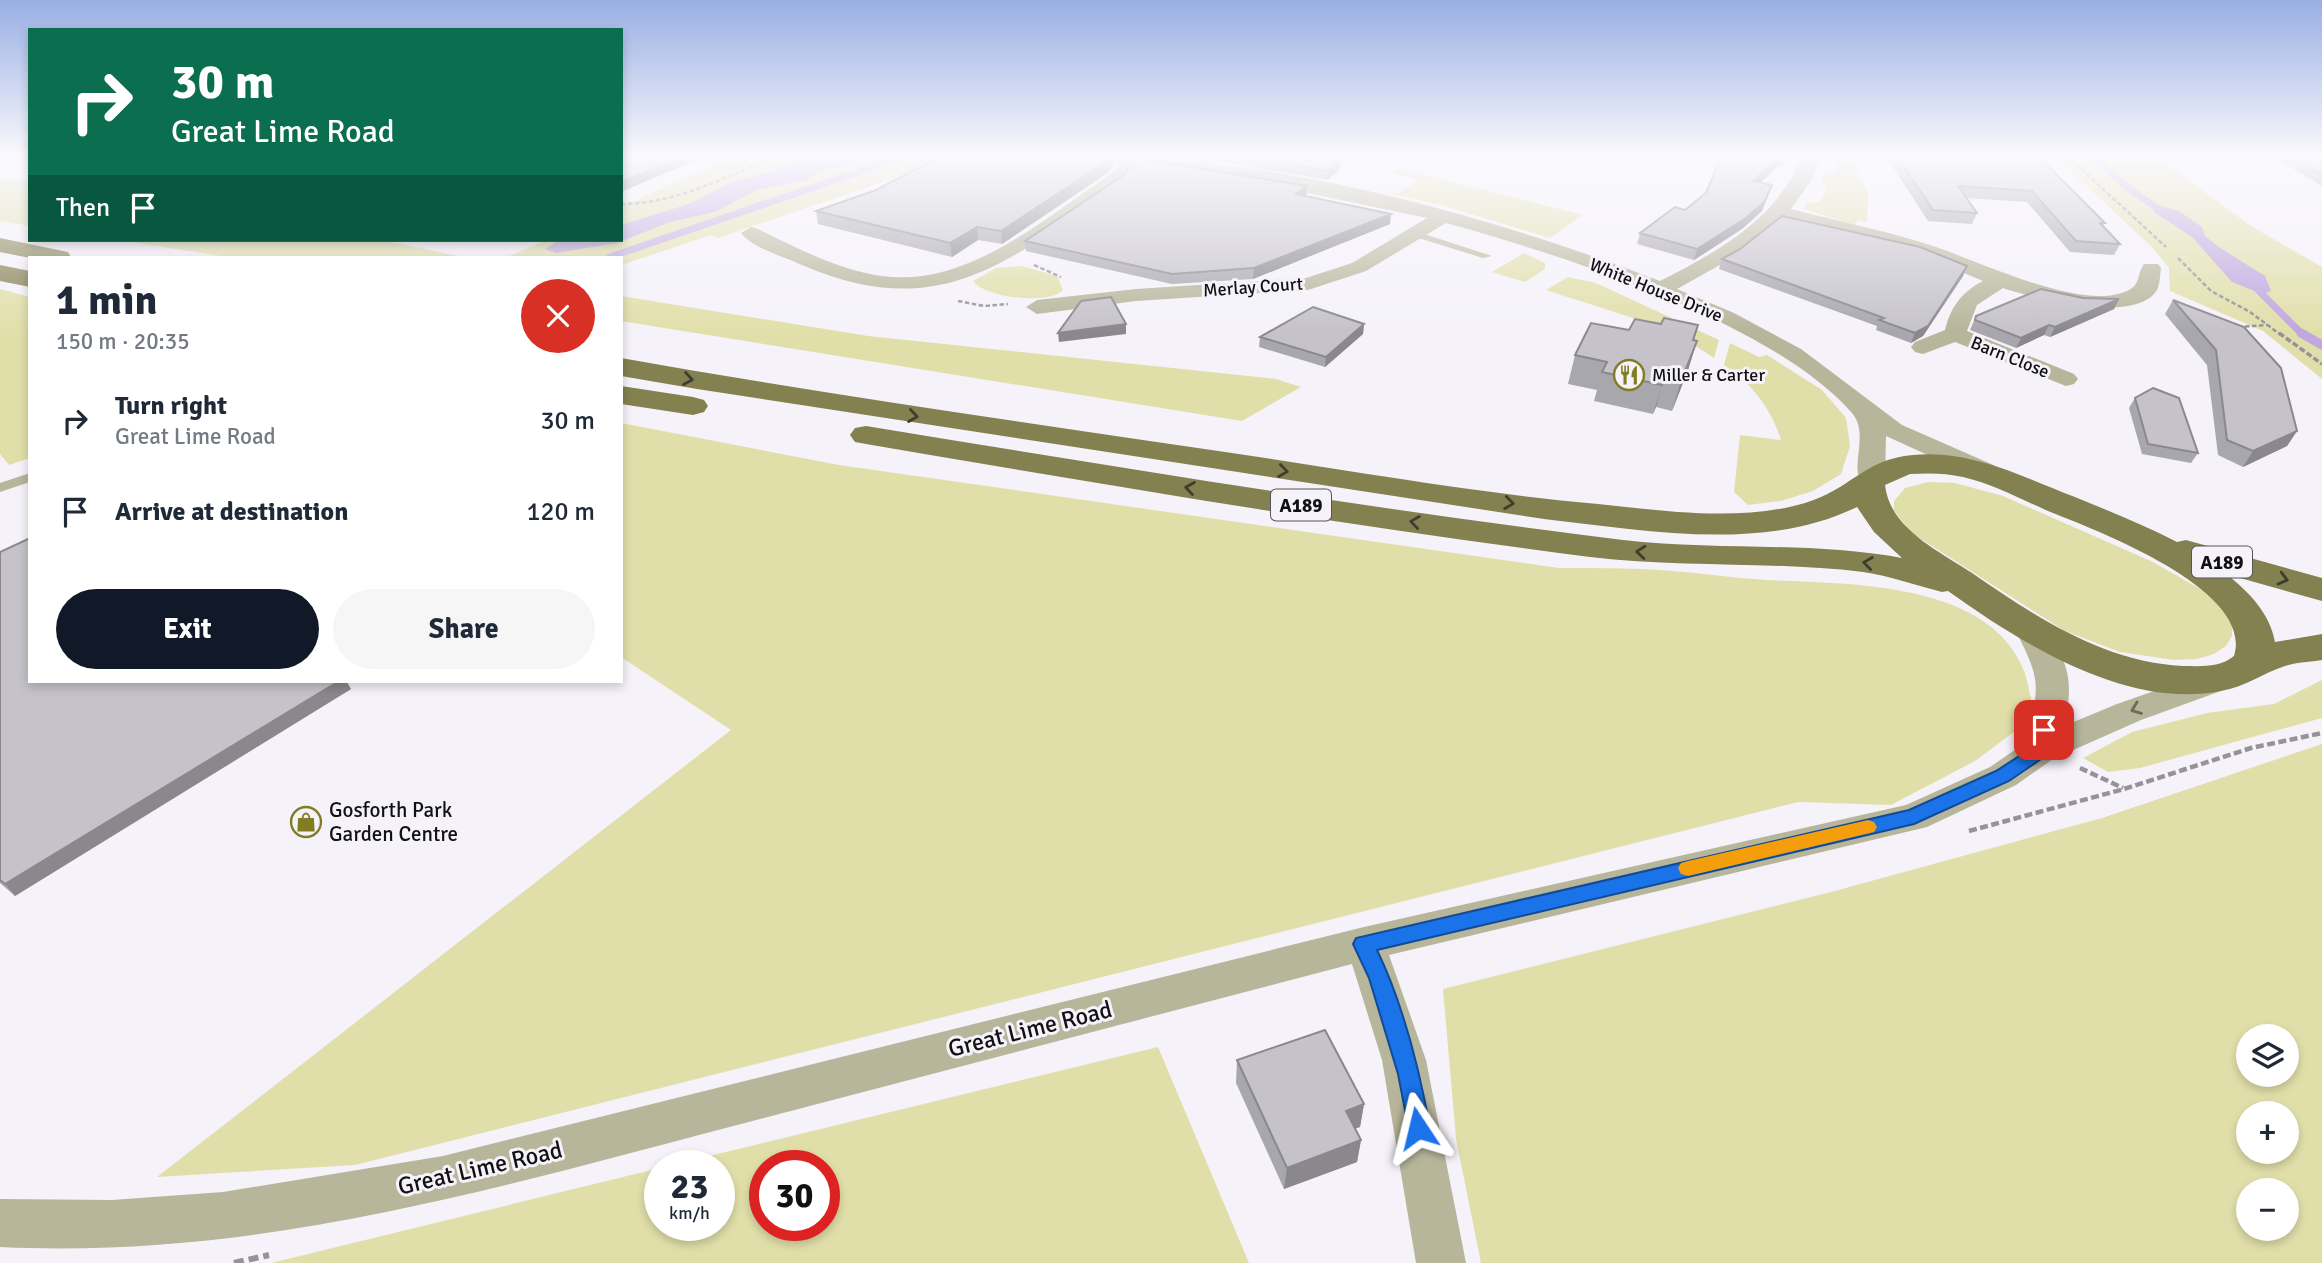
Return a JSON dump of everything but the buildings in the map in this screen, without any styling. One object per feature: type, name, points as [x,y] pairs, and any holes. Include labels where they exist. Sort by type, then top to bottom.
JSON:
[{"type":"main road","points":[[0,244],[54,256]]},
{"type":"main road","points":[[0,273],[28,279]]},
{"type":"main road","name":"A189","points":[[623,367],[903,414],[1599,514],[1712,522],[1781,518],[1836,503],[1870,482]]},
{"type":"main road","name":"A189","points":[[623,395],[1227,495],[1506,536],[1632,552],[1700,557],[1811,558],[1879,565],[1934,577],[1980,596]]},
{"type":"main road","points":[[2236,672],[2255,655],[2256,644],[2247,616],[2205,576],[2124,530],[2019,486],[1964,468],[1932,465],[1890,469],[1870,482],[1874,507],[1887,526],[1910,547],[2030,628],[2076,653],[2135,673],[2187,679],[2236,672],[2278,654],[2322,647]]},
{"type":"main road","name":"A189","points":[[2124,530],[2322,590]]},
{"type":"street","points":[[751,233],[825,267],[886,283],[925,282],[968,272],[1061,214]]},
{"type":"street","name":"White House Drive","points":[[1430,214],[1579,259],[1660,289],[1726,318],[1805,362],[1849,395],[1866,413],[1933,448],[2019,486]]},
{"type":"street","points":[[1660,289],[1727,251],[1775,214]]},
{"type":"street","points":[[1785,214],[1924,250],[2000,281],[2073,297],[2114,300],[2152,296],[2147,288],[2151,268]]},
{"type":"street","name":"Merlay Court","points":[[1037,307],[1089,300],[1308,284],[1359,267],[1443,217]]},
{"type":"street","points":[[825,267],[854,253]]},
{"type":"street","points":[[1078,281],[1089,300]]},
{"type":"street","name":"Barn Close","points":[[1955,334],[1960,310],[1966,300],[2000,281]]},
{"type":"street","name":"Barn Close","points":[[1923,347],[1955,334],[2066,379]]},
{"type":"street","points":[[1866,413],[1874,441],[1870,482]]},
{"type":"street","points":[[2030,628],[2049,663],[2055,694],[2041,750]]},
{"type":"street","name":"Great Lime Road","points":[[0,1223],[90,1227],[201,1221],[330,1202],[443,1179],[1364,944],[1914,817],[2003,776],[2041,750],[2129,712],[2236,672]]},
{"type":"street","points":[[1364,944],[1380,978],[1409,1074],[1441,1263]]},
{"type":"lane","points":[[1415,234],[1487,256]]},
{"type":"lane","points":[[0,488],[28,478]]},
{"type":"path","points":[[2129,214],[2211,291],[2267,325],[2322,365]]},
{"type":"path","points":[[925,282],[929,294],[951,300],[984,306],[1010,304]]},
{"type":"path","points":[[2230,327],[2267,325]]},
{"type":"shaded area","points":[[0,214],[28,214],[28,226],[0,221]]},
{"type":"shaded area","points":[[623,214],[788,214],[718,238],[711,235],[623,264],[623,256],[509,256],[542,242],[623,242]]},
{"type":"shaded area","points":[[657,214],[706,214],[670,222],[623,241],[623,224]]},
{"type":"shaded area","points":[[1471,214],[1583,215],[1550,238]]},
{"type":"shaded area","points":[[1820,214],[1867,214],[1867,222],[1858,220],[1855,225]]},
{"type":"shaded area","points":[[2116,214],[2235,214],[2322,267],[2322,379],[2263,331],[2170,291],[2169,268],[2152,247]]},
{"type":"shaded area","points":[[2157,214],[2183,214],[2202,227],[2205,236],[2219,247],[2265,276],[2271,291],[2262,294],[2232,282],[2192,237]]},
{"type":"shaded area","points":[[131,242],[392,242],[458,256],[221,256]]},
{"type":"shaded area","points":[[556,242],[620,242],[556,253],[545,249]]},
{"type":"shaded area","points":[[1524,253],[1545,263],[1545,269],[1525,282],[1492,272]]},
{"type":"shaded area","points":[[1022,266],[1057,276],[1063,290],[1056,295],[1045,297],[1017,298],[990,292],[973,281],[996,268]]},
{"type":"shaded area","points":[[1568,277],[1596,283],[1719,340],[1714,358],[1654,326],[1546,290]]},
{"type":"shaded area","points":[[0,289],[28,296],[28,459],[9,465],[0,454]]},
{"type":"shaded area","points":[[623,296],[868,336],[1276,379],[1301,387],[1242,421],[623,321]]},
{"type":"shaded area","points":[[1730,343],[1759,357],[1767,355],[1822,390],[1846,418],[1850,446],[1841,474],[1813,491],[1781,501],[1748,505],[1734,492],[1740,435],[1781,440],[1772,418],[1752,388],[1724,365]]},
{"type":"shaded area","points":[[623,423],[839,465],[1559,568],[1673,571],[1835,583],[1912,593],[1948,603],[1980,619],[2006,641],[2024,671],[2032,702],[2014,732],[1975,761],[1891,805],[1798,802],[355,1165],[157,1177],[731,730],[623,658]]},
{"type":"shaded area","points":[[1928,482],[1955,483],[2003,496],[2153,562],[2216,598],[2232,624],[2232,636],[2226,646],[2214,654],[2197,659],[2174,660],[2120,652],[2065,631],[1910,532],[1894,510],[1894,501],[1905,488]]},
{"type":"shaded area","points":[[2322,680],[2322,718],[2140,768],[2108,772],[2083,758],[2132,732],[2207,713],[2274,704]]},
{"type":"shaded area","points":[[2322,744],[2322,1263],[1481,1263],[1456,1139],[1443,989],[1831,892],[2102,818]]},
{"type":"shaded area","points":[[1158,1047],[1249,1263],[271,1263],[644,1172],[644,1241],[735,1241],[734,1150]]},
{"type":"waterway","points":[[613,256],[736,214]]},
{"type":"waterway","points":[[2254,286],[2301,333]]},
{"type":"waterway","points":[[2301,333],[2322,345]]},
{"type":"slow traffic","points":[[1688,868],[1868,827]]},
{"type":"place","name":"Miller & Carter","points":[[1629,375]]},
{"type":"place","name":"Gosforth Park Garden Centre","points":[[306,822]]},
{"type":"route","points":[[1418,1128],[1409,1074],[1380,978],[1364,944],[1914,817],[2003,776],[2041,750],[2044,730]]}]
